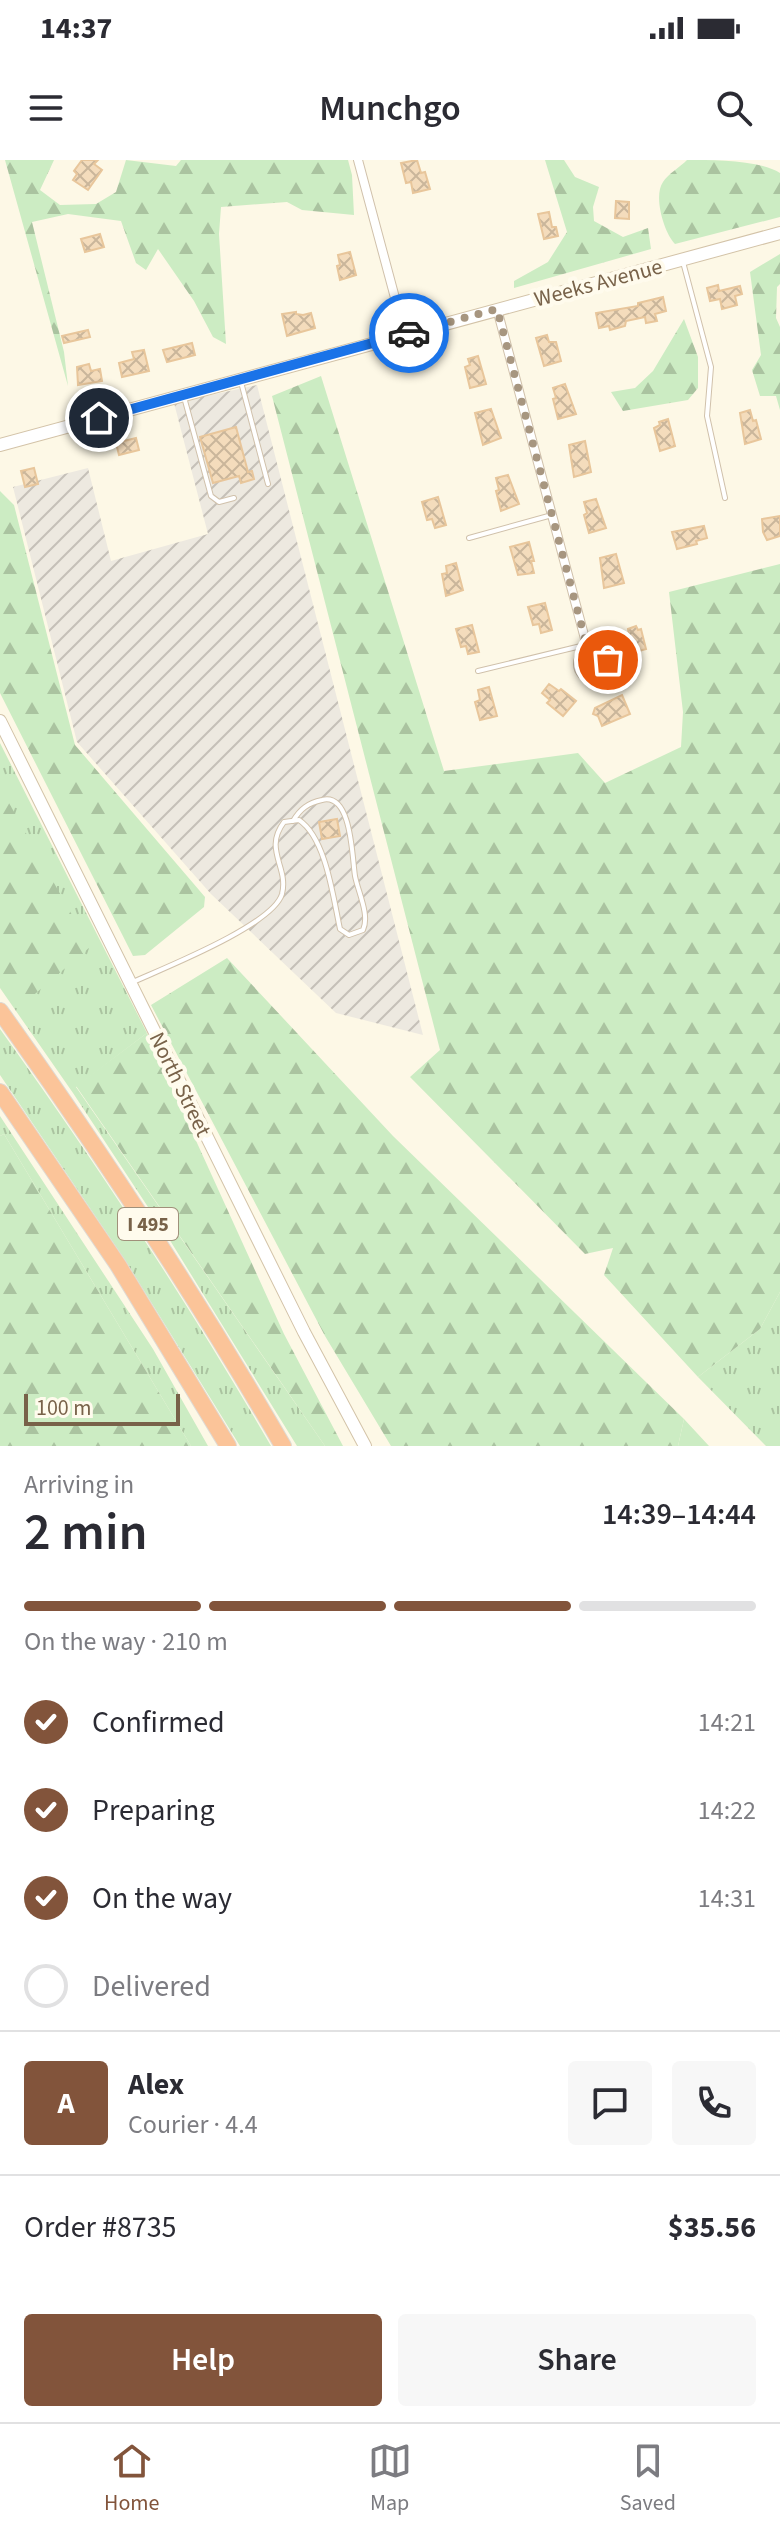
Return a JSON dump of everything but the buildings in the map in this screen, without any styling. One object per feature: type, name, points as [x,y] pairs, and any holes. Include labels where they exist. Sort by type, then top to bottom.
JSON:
[{"type":"highway","name":"I 495","points":[[0,1011],[158,1239],[283,1446]]},
{"type":"highway","name":"I 495","points":[[0,1092],[118,1265],[228,1446]]},
{"type":"street","points":[[358,160],[405,335]]},
{"type":"street","name":"Weeks Avenue","points":[[0,445],[780,233]]},
{"type":"street","points":[[497,309],[588,647]]},
{"type":"street","name":"North Street","points":[[0,721],[304,1332],[365,1446]]},
{"type":"lane","points":[[682,259],[711,367],[707,416],[725,498]]},
{"type":"lane","points":[[240,380],[268,484]]},
{"type":"lane","points":[[183,395],[211,496],[219,502],[234,498]]},
{"type":"lane","points":[[469,538],[554,515]]},
{"type":"lane","points":[[478,671],[588,647]]},
{"type":"lane","points":[[131,983],[255,924],[272,909],[282,895],[275,841],[276,832],[284,822],[293,821],[299,820],[308,826],[318,842],[340,929],[349,935],[363,930],[365,920],[350,830],[343,811],[336,801],[326,798],[309,804],[298,812],[293,821]]},
{"type":"shaded area","points":[[257,385],[423,1035],[336,1013],[211,894],[77,742],[13,487],[88,468],[111,561],[208,534],[174,403]]},
{"type":"green space","points":[[5,160],[54,160],[40,190],[60,205],[96,204],[116,192],[126,160],[176,166],[181,160],[348,160],[354,215],[302,210],[287,202],[221,207],[219,234],[226,344],[213,337],[194,301],[158,249],[146,270],[136,263],[121,221],[68,214],[32,222],[64,352],[68,386]]},
{"type":"green space","points":[[545,160],[564,160],[575,177],[599,187],[593,207],[594,221],[623,237],[648,228],[651,249],[514,288],[514,281],[548,262],[567,232]]},
{"type":"green space","points":[[687,160],[749,163],[780,173],[780,217],[675,244],[661,214],[660,188],[668,176]]},
{"type":"green space","points":[[780,254],[776,318],[780,327],[780,410],[776,396],[760,396],[752,370],[761,355],[750,272]]},
{"type":"green space","points":[[684,319],[698,357],[698,388],[688,400],[623,411],[611,392],[635,388],[653,371]]},
{"type":"green space","points":[[321,376],[444,771],[578,753],[605,783],[681,747],[683,712],[669,592],[780,564],[780,1292],[760,1329],[698,1377],[604,1275],[613,1248],[585,1254],[410,1077],[440,1050],[272,396]]},
{"type":"green space","points":[[0,491],[14,505],[75,745],[205,897],[204,907],[145,955],[133,956],[0,693]]},
{"type":"green space","points":[[0,743],[147,1033],[76,1087],[325,1446],[297,1446],[171,1242],[0,988]]},
{"type":"green space","points":[[0,787],[90,947],[29,999],[14,998],[0,981]]},
{"type":"green space","points":[[227,958],[393,1136],[684,1419],[678,1446],[391,1446],[325,1336],[151,1005]]},
{"type":"green space","points":[[0,1029],[141,1234],[271,1446],[240,1446],[125,1260],[0,1075]]},
{"type":"green space","points":[[147,1033],[284,1334],[343,1446],[325,1446],[76,1086]]},
{"type":"green space","points":[[0,1116],[153,1349],[208,1446],[191,1446],[4,1134],[0,1136]]},
{"type":"green space","points":[[4,1134],[191,1446],[0,1446],[0,1136]]},
{"type":"green space","points":[[780,1292],[780,1446],[766,1446],[698,1377],[760,1329]]},
{"type":"green space","points":[[684,1419],[709,1446],[678,1446]]},
{"type":"way so far","points":[[409,333],[497,309],[588,650],[602,652],[608,660]]},
{"type":"route","points":[[99,418],[409,333]]}]
